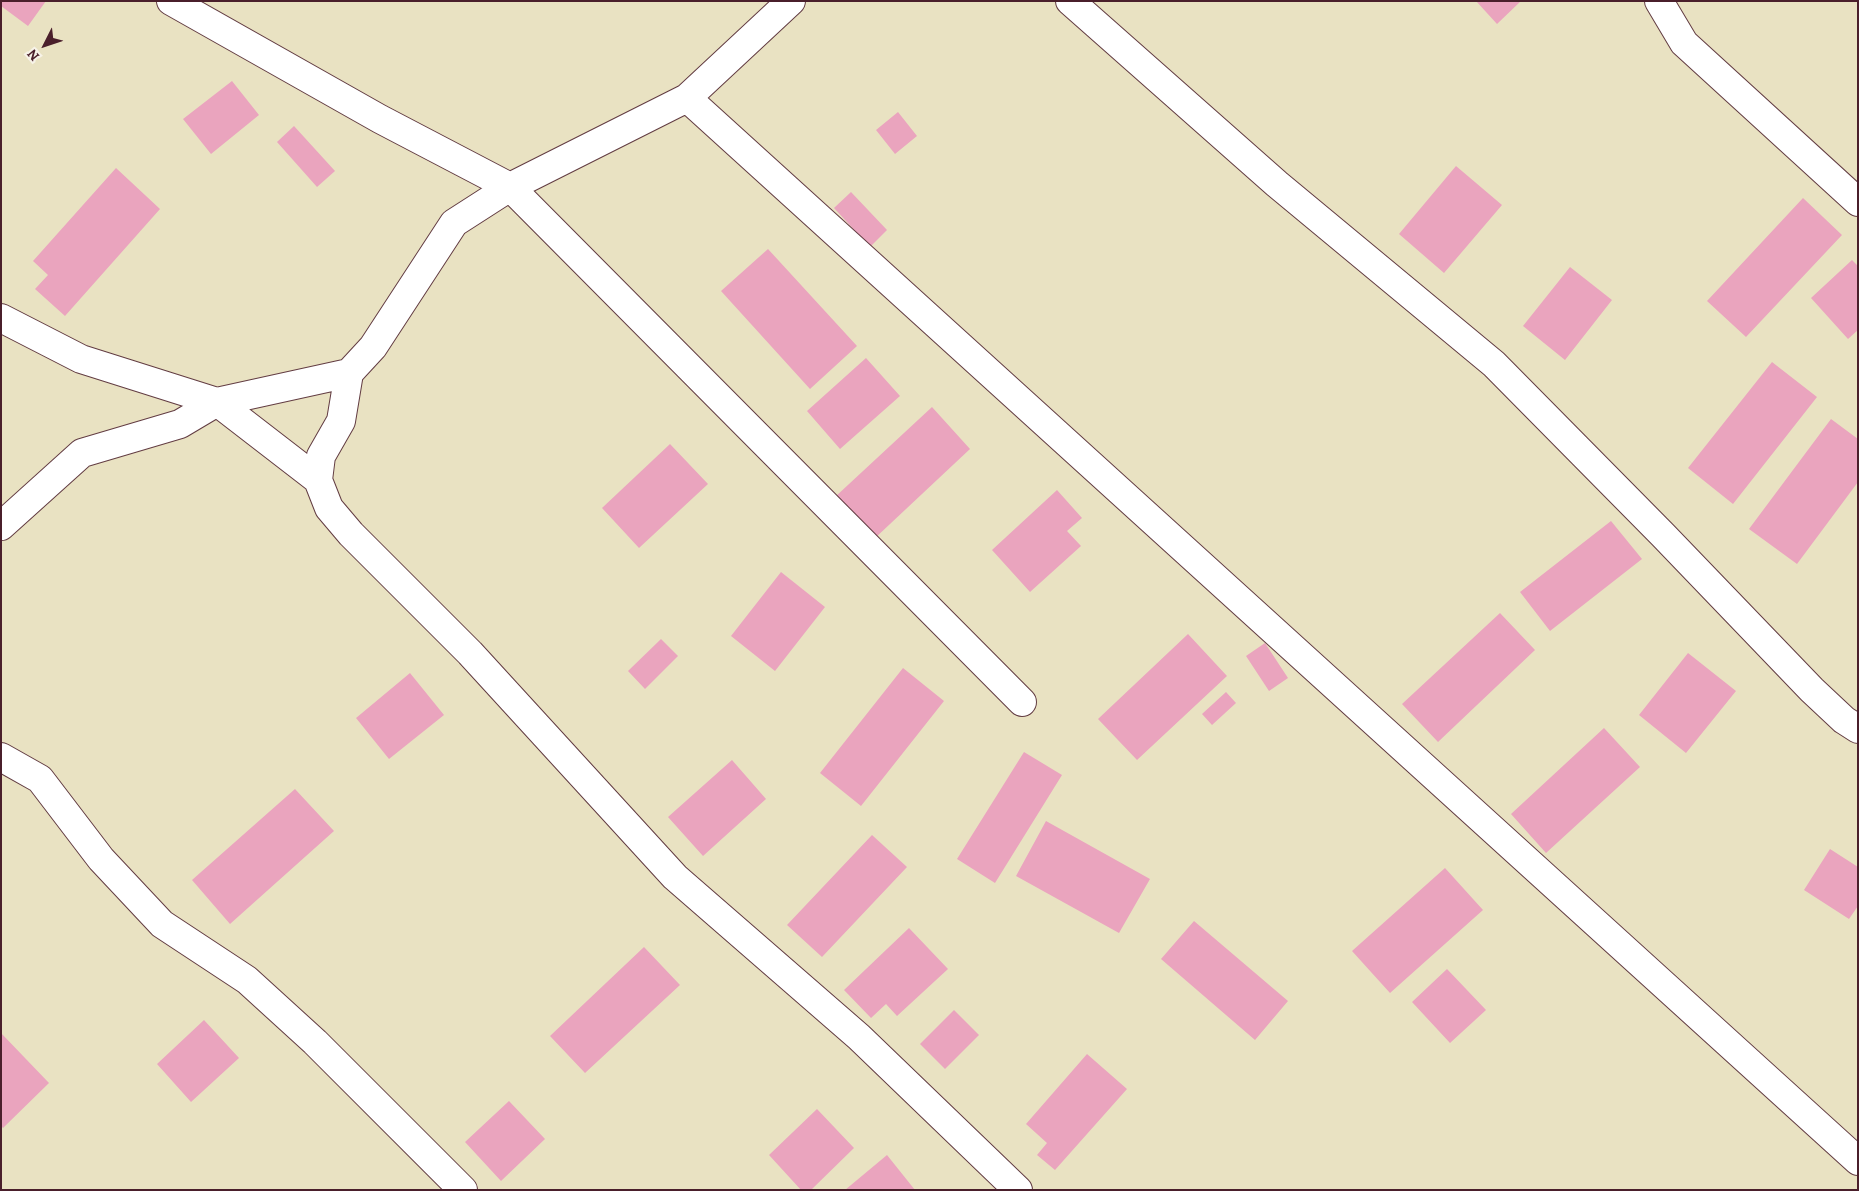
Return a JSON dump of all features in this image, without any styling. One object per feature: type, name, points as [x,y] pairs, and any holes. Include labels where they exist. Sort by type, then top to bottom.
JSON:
[{"type":"street","points":[[171,1],[380,119],[510,187],[1022,702]]},
{"type":"street","points":[[318,480],[321,456],[341,421],[349,373],[373,347],[454,223],[510,187],[687,98],[791,1]]},
{"type":"street","points":[[1070,1],[1277,184],[1494,364],[1663,535],[1812,690],[1844,720],[1858,730]]},
{"type":"street","points":[[1659,1],[1684,43],[1858,202]]},
{"type":"street","points":[[687,98],[1858,1161]]},
{"type":"street","points":[[1,318],[82,359],[217,402],[318,480],[330,508],[351,534],[470,653],[675,877],[859,1037],[1018,1190]]},
{"type":"street","points":[[1,526],[82,453],[180,424],[217,402],[349,373]]},
{"type":"street","points":[[1,757],[40,779],[101,859],[162,924],[247,980],[315,1042],[463,1190]]},
{"type":"building","points":[[1,1],[46,1],[28,26],[1,6]]},
{"type":"building","points":[[1476,1],[1521,1],[1497,24]]},
{"type":"building","points":[[232,81],[259,115],[211,154],[183,119]]},
{"type":"building","points":[[898,112],[917,136],[895,154],[876,130]]},
{"type":"building","points":[[294,126],[335,171],[317,187],[277,142]]},
{"type":"building","points":[[1456,166],[1502,205],[1444,273],[1399,234]]},
{"type":"building","points":[[116,168],[160,209],[65,316],[35,289],[48,275],[33,261]]},
{"type":"building","points":[[851,192],[887,230],[870,247],[834,208]]},
{"type":"building","points":[[1803,198],[1842,235],[1746,337],[1707,301]]},
{"type":"building","points":[[768,249],[857,346],[810,389],[721,291]]},
{"type":"building","points":[[1852,260],[1858,266],[1858,330],[1848,339],[1811,298]]},
{"type":"building","points":[[1570,267],[1612,300],[1565,360],[1523,326]]},
{"type":"building","points":[[866,358],[900,396],[840,449],[807,411]]},
{"type":"building","points":[[1772,362],[1817,397],[1733,504],[1688,468]]},
{"type":"building","points":[[932,407],[970,449],[874,539],[835,497]]},
{"type":"building","points":[[1831,419],[1858,439],[1858,482],[1797,564],[1749,529]]},
{"type":"building","points":[[670,444],[708,484],[639,548],[602,508]]},
{"type":"building","points":[[1057,490],[1082,518],[1067,531],[1081,546],[1030,592],[992,550]]},
{"type":"building","points":[[1611,521],[1642,559],[1550,631],[1520,592]]},
{"type":"building","points":[[781,572],[825,607],[775,671],[731,636]]},
{"type":"building","points":[[1500,613],[1535,650],[1438,742],[1402,704]]},
{"type":"building","points":[[1188,634],[1227,676],[1137,760],[1098,719]]},
{"type":"building","points":[[661,639],[678,656],[645,689],[628,671]]},
{"type":"building","points":[[1265,643],[1288,678],[1269,691],[1246,656]]},
{"type":"building","points":[[1688,653],[1736,691],[1686,753],[1639,715]]},
{"type":"building","points":[[903,668],[944,701],[861,806],[820,773]]},
{"type":"building","points":[[410,673],[444,715],[389,759],[356,718]]},
{"type":"building","points":[[1226,692],[1236,703],[1212,725],[1202,714]]},
{"type":"building","points":[[1604,728],[1640,767],[1546,853],[1511,814]]},
{"type":"building","points":[[1024,752],[1062,775],[995,883],[957,859]]},
{"type":"building","points":[[732,760],[766,799],[703,856],[668,817]]},
{"type":"building","points":[[295,789],[334,831],[230,924],[192,880]]},
{"type":"building","points":[[1046,821],[1150,879],[1119,933],[1016,876]]},
{"type":"building","points":[[872,835],[907,867],[822,957],[787,925]]},
{"type":"building","points":[[1830,849],[1858,867],[1858,906],[1849,919],[1804,890]]},
{"type":"building","points":[[1445,868],[1483,910],[1390,993],[1352,951]]},
{"type":"building","points":[[1194,921],[1288,1001],[1255,1040],[1161,959]]},
{"type":"building","points":[[909,928],[948,969],[897,1016],[886,1004],[871,1018],[844,990]]},
{"type":"building","points":[[644,947],[680,985],[585,1073],[550,1036]]},
{"type":"building","points":[[1447,969],[1486,1010],[1450,1043],[1412,1002]]},
{"type":"building","points":[[954,1010],[979,1035],[945,1069],[920,1044]]},
{"type":"building","points":[[204,1020],[239,1058],[191,1102],[157,1064]]},
{"type":"building","points":[[1,1033],[49,1083],[3,1128],[1,1126]]},
{"type":"building","points":[[1087,1054],[1127,1089],[1055,1170],[1037,1155],[1047,1143],[1026,1124]]},
{"type":"building","points":[[509,1101],[545,1139],[501,1181],[465,1142]]},
{"type":"building","points":[[817,1109],[854,1148],[811,1190],[801,1190],[769,1155]]},
{"type":"building","points":[[887,1155],[915,1190],[845,1190]]}]
